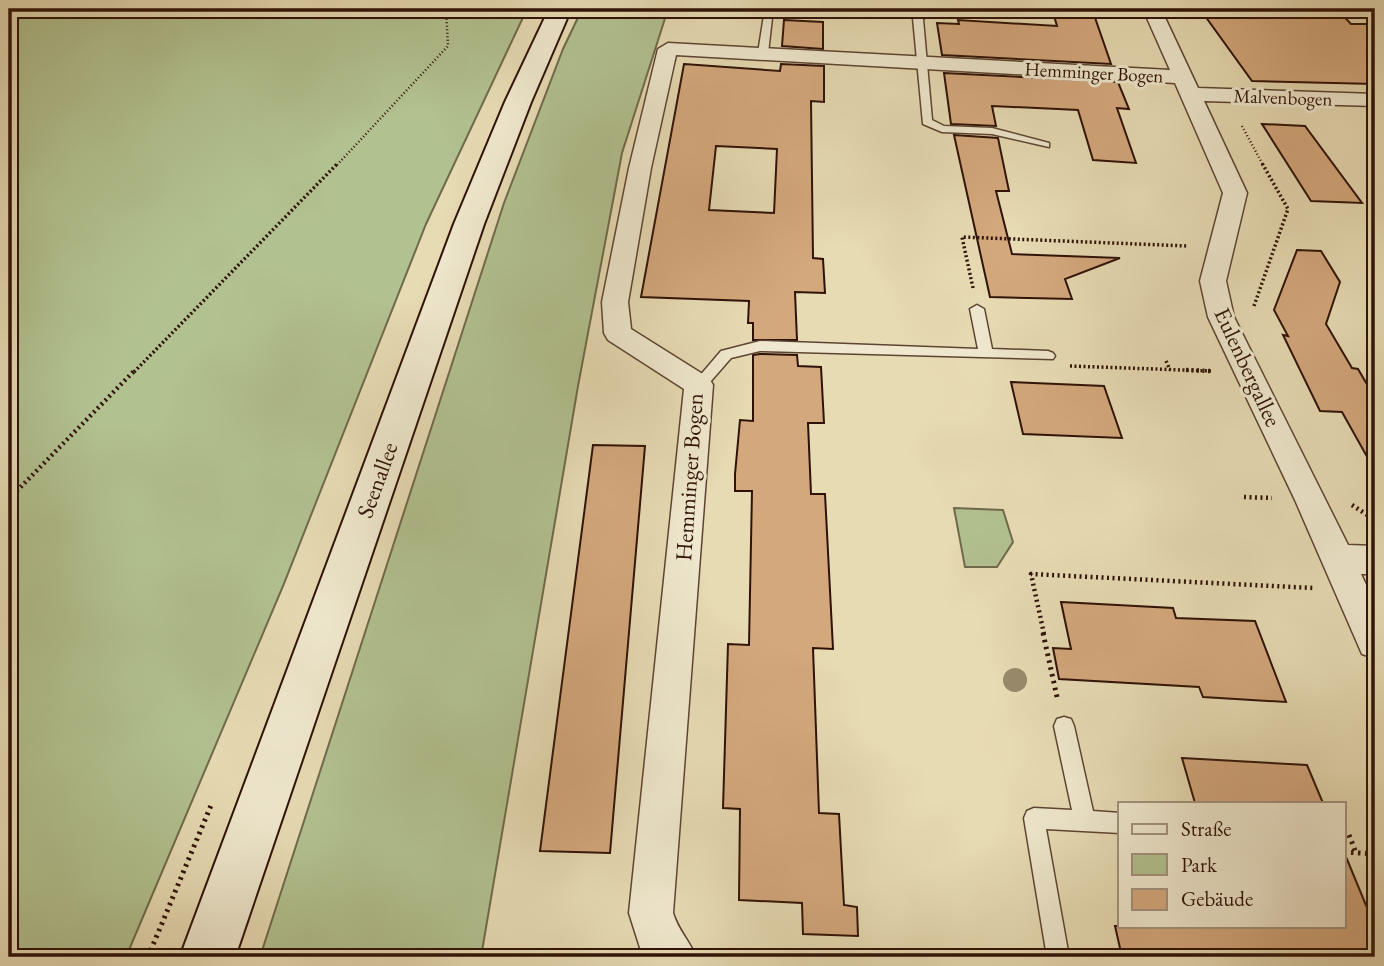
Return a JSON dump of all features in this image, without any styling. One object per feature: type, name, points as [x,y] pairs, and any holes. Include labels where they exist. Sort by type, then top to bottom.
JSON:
[{"type":"main road","name":"Seenallee","points":[[207,957],[469,224],[518,102],[548,11]]},
{"type":"street","name":"Eulenbergallee","points":[[1152,9],[1235,194],[1213,281],[1221,317],[1375,642]]},
{"type":"street","name":"Hemminger Bogen","points":[[673,957],[659,943],[651,913],[699,385],[618,333],[615,302],[639,168],[668,49],[921,63],[1186,85]]},
{"type":"street","name":"Malvenbogen","points":[[1186,85],[1224,95],[1375,100]]},
{"type":"street","points":[[1345,574],[1375,560]]},
{"type":"lane","points":[[763,53],[769,9]]},
{"type":"lane","points":[[1010,9],[970,13],[930,11],[918,18],[927,122],[942,129],[992,131],[1045,145]]},
{"type":"lane","points":[[977,309],[986,354]]},
{"type":"lane","points":[[699,385],[726,354],[760,346],[1048,356]]},
{"type":"lane","points":[[1064,726],[1085,821]]},
{"type":"lane","points":[[1058,957],[1034,818],[1118,823]]},
{"type":"path","points":[[9,499],[351,150],[449,46],[446,9]]},
{"type":"path","points":[[484,9],[548,11]]},
{"type":"path","points":[[1224,95],[1287,209],[1251,315]]},
{"type":"path","points":[[977,309],[962,237],[1188,245],[1220,256]]},
{"type":"path","points":[[1048,356],[1050,365],[1249,372]]},
{"type":"path","points":[[1166,361],[1170,370]]},
{"type":"path","points":[[1346,501],[1375,520]]},
{"type":"path","points":[[1064,726],[1031,574],[1345,574]]},
{"type":"path","points":[[1349,835],[1356,853]]},
{"type":"path","points":[[1346,852],[1375,854]]},
{"type":"green space","points":[[9,9],[527,9],[426,224],[283,586],[126,957],[9,957]]},
{"type":"green space","points":[[582,9],[668,9],[622,153],[578,386],[481,957],[260,957],[504,203],[563,49]]},
{"type":"green space","points":[[954,508],[1003,510],[1013,542],[997,567],[965,567]]},
{"type":"building","points":[[1052,9],[1092,9],[1111,64],[942,55],[937,23],[959,24],[958,20],[1057,26]]},
{"type":"building","points":[[1200,9],[1337,9],[1351,24],[1375,24],[1375,84],[1252,81]]},
{"type":"building","points":[[784,20],[823,22],[823,49],[782,46]]},
{"type":"building","points":[[684,64],[780,71],[781,64],[824,66],[824,102],[811,101],[813,258],[823,259],[825,293],[795,292],[797,340],[753,340],[753,323],[748,323],[749,301],[641,297]],"holes":[[[716,146],[777,149],[774,213],[709,210]]]},
{"type":"building","points":[[944,73],[1118,82],[1129,109],[1117,108],[1136,163],[1093,160],[1078,110],[992,106],[996,126],[951,124]]},
{"type":"building","points":[[1262,124],[1305,126],[1362,203],[1311,201]]},
{"type":"building","points":[[954,135],[998,138],[1009,191],[996,191],[1012,254],[1120,258],[1065,279],[1072,299],[990,297]]},
{"type":"building","points":[[1297,250],[1321,251],[1340,282],[1326,324],[1352,368],[1358,369],[1375,398],[1375,471],[1342,412],[1320,411],[1283,335],[1288,336],[1274,310]]},
{"type":"building","points":[[753,355],[797,355],[798,366],[821,367],[824,423],[808,423],[811,494],[825,494],[833,649],[813,648],[819,813],[839,814],[844,905],[857,907],[858,936],[803,934],[802,903],[739,900],[740,809],[723,808],[728,644],[749,645],[752,491],[735,491],[735,474],[740,420],[753,421]]},
{"type":"building","points":[[1011,382],[1104,386],[1122,438],[1023,434]]},
{"type":"building","points":[[593,445],[645,446],[610,853],[540,851]]},
{"type":"building","points":[[1061,602],[1173,608],[1176,618],[1255,621],[1286,702],[1203,697],[1199,687],[1059,679],[1053,648],[1071,649]]},
{"type":"building","points":[[1182,758],[1307,765],[1323,802],[1195,802]]},
{"type":"building","points":[[1346,857],[1375,927],[1375,957],[1122,957],[1115,926],[1346,928]]}]
